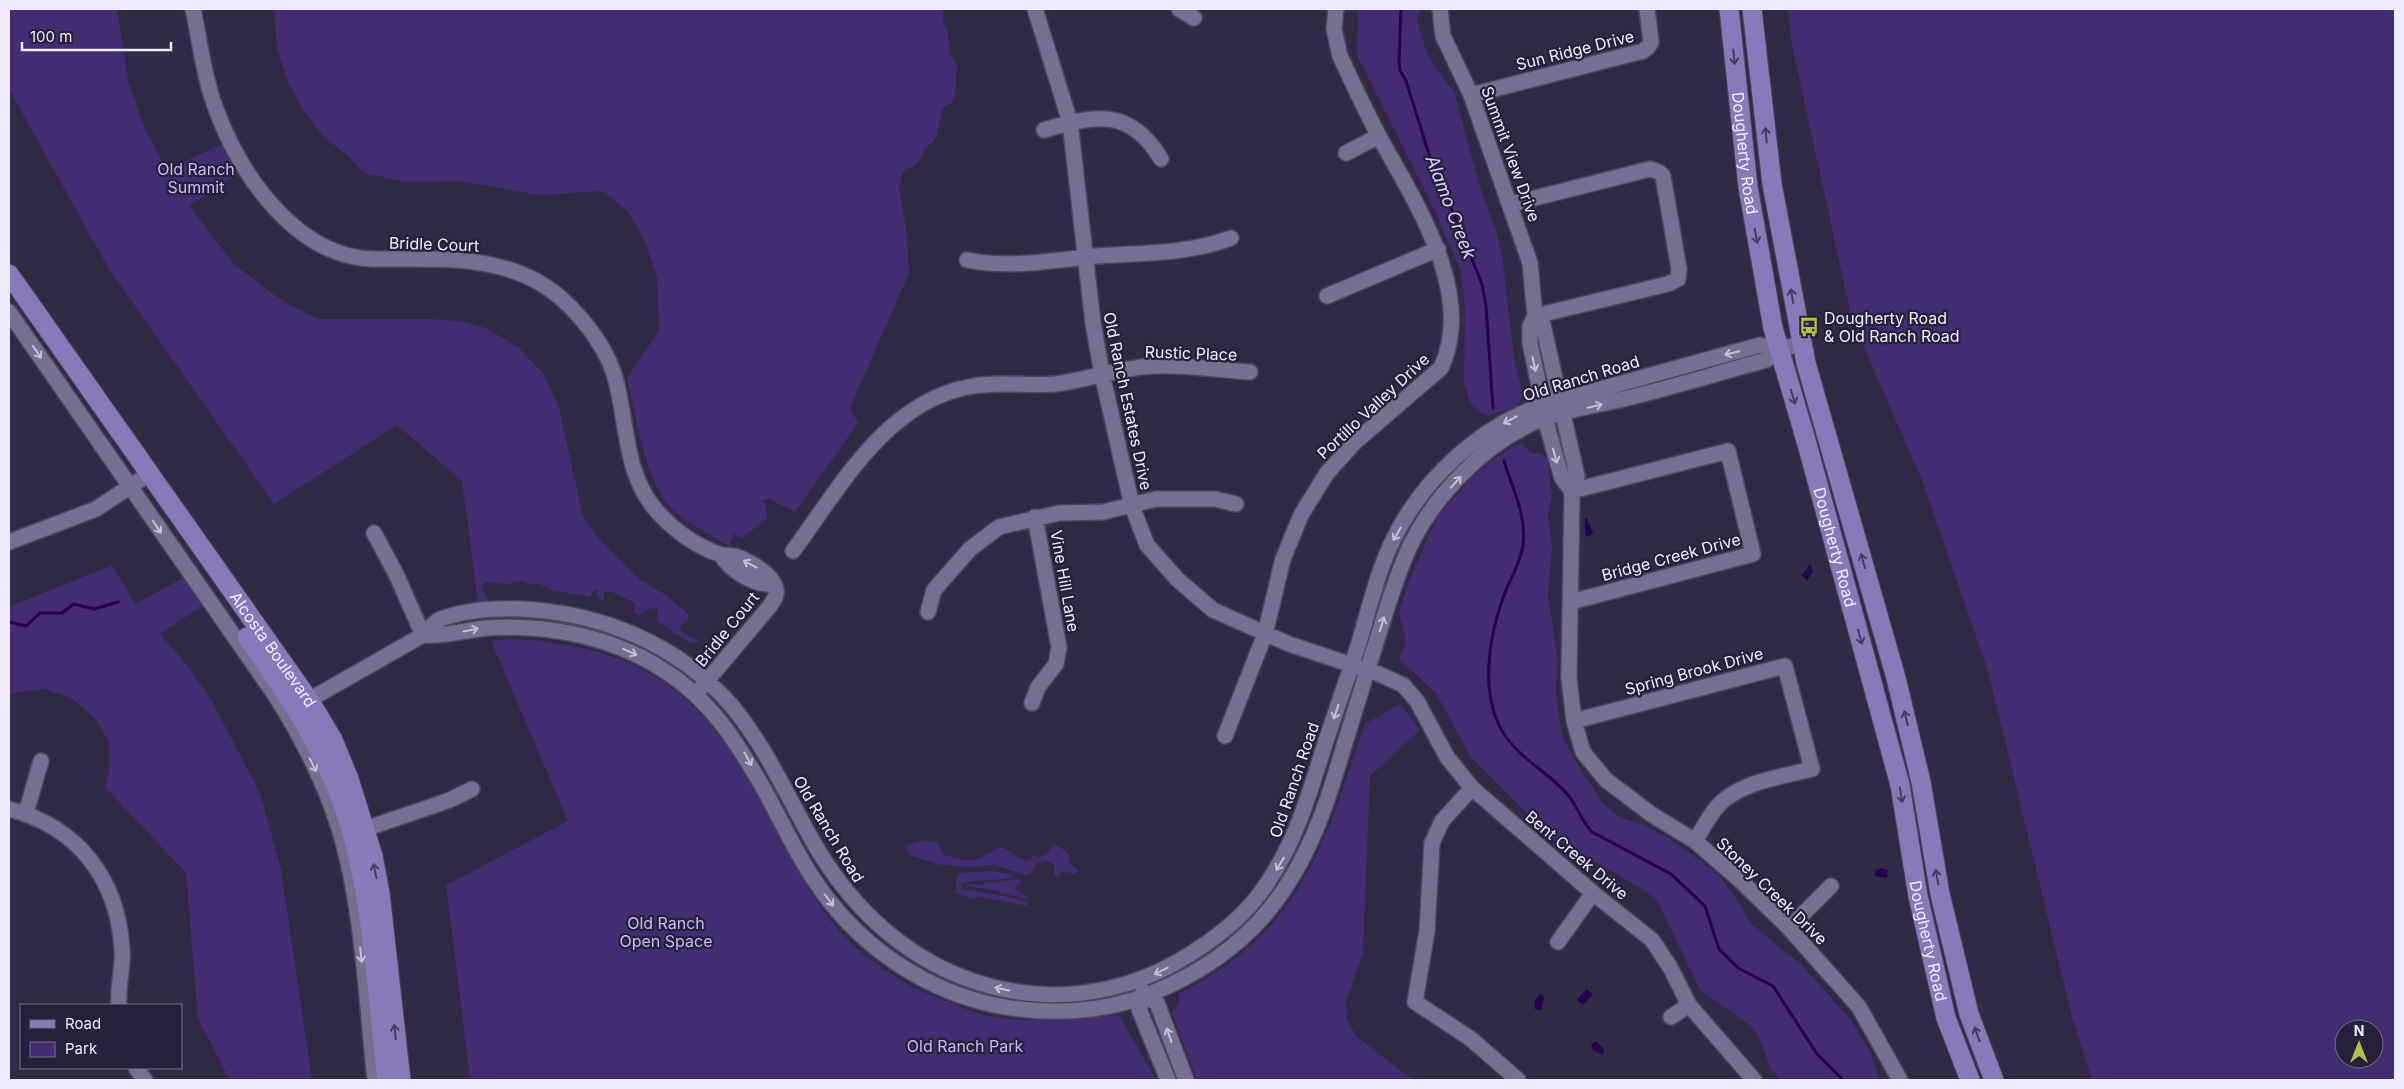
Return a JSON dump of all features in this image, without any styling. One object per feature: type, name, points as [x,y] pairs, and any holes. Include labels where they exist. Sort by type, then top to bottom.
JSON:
[{"type":"main road","name":"Dougherty Road","points":[[1729,9],[1748,187],[1772,328],[1807,444],[1900,785],[1918,896],[1946,1018],[1970,1080]]},
{"type":"main road","name":"Dougherty Road","points":[[1752,9],[1772,184],[1802,344],[1896,678],[1921,782],[1940,894],[1969,1014],[1994,1080]]},
{"type":"main road","name":"Alcosta Boulevard","points":[[9,274],[139,480]]},
{"type":"main road","name":"Alcosta Boulevard","points":[[9,292],[297,707],[336,787],[360,869],[387,1080]]},
{"type":"main road","name":"Alcosta Boulevard","points":[[297,707],[332,740],[365,828],[380,893],[401,1080]]},
{"type":"street","name":"Bridle Court","points":[[193,9],[215,108],[255,182],[285,219],[305,237],[336,252],[371,259],[436,258],[476,261],[517,272],[561,298],[590,328],[611,364],[617,382],[633,464],[642,492],[671,526],[688,538],[721,555],[738,558],[769,575],[776,587],[776,594],[770,606],[696,695]]},
{"type":"street","name":"Old Ranch Estates Drive","points":[[1035,9],[1070,122],[1087,257],[1093,323],[1102,374],[1132,506],[1147,545],[1177,580],[1213,610],[1289,644],[1367,671]]},
{"type":"street","points":[[1179,9],[1194,18]]},
{"type":"street","name":"Portillo Valley Drive","points":[[1225,736],[1265,634],[1283,559],[1301,515],[1327,474],[1356,442],[1441,368],[1449,352],[1449,290],[1438,249],[1340,56],[1334,29],[1336,9]]},
{"type":"street","name":"Summit View Drive","points":[[1440,9],[1442,36],[1471,95],[1511,204],[1530,263],[1535,316],[1530,326],[1530,343],[1545,412]]},
{"type":"street","name":"Sun Ridge Drive","points":[[1471,95],[1643,51],[1651,42],[1647,9]]},
{"type":"street","points":[[1044,130],[1070,122],[1099,117],[1120,121],[1151,141],[1161,159]]},
{"type":"street","points":[[1346,153],[1379,136]]},
{"type":"street","points":[[1511,204],[1650,169],[1659,172],[1663,176],[1679,269],[1678,279],[1668,284],[1535,316]]},
{"type":"street","points":[[967,260],[990,265],[1208,247],[1232,238]]},
{"type":"street","points":[[1327,296],[1438,249]]},
{"type":"street","name":"Alcosta Boulevard","points":[[9,312],[139,480]]},
{"type":"street","name":"Summit View Drive","points":[[1535,316],[1543,325],[1561,407]]},
{"type":"street","name":"Old Ranch Road","points":[[423,635],[441,637],[477,629],[508,627],[550,629],[585,636],[617,646],[648,660],[679,680],[717,715],[744,752],[829,901],[859,934],[901,967],[938,987],[983,1002],[1037,1011],[1077,1011],[1125,1003],[1145,996],[1215,961],[1252,930],[1280,898],[1303,861],[1320,823],[1393,589],[1412,543],[1435,505],[1466,470],[1493,446],[1535,422],[1545,412],[1760,346],[1779,350],[1802,344]]},
{"type":"street","name":"Rustic Place","points":[[793,551],[870,448],[897,422],[931,399],[967,387],[1008,382],[1055,384],[1152,366],[1250,372]]},
{"type":"street","name":"Stoney Creek Drive","points":[[1561,407],[1577,476],[1572,491],[1569,678],[1574,721],[1583,752],[1606,780],[1651,814],[1695,841],[1741,881],[1789,928],[1859,1007],[1880,1041],[1900,1080]]},
{"type":"street","name":"Old Ranch Road","points":[[297,707],[423,635],[437,620],[475,612],[506,609],[552,611],[589,618],[623,629],[676,656],[707,682],[732,707],[759,745],[819,851],[846,892],[874,923],[914,953],[944,970],[988,986],[1039,995],[1075,994],[1120,987],[1158,973],[1207,945],[1240,916],[1266,886],[1286,853],[1302,819],[1375,584],[1391,545],[1421,495],[1457,457],[1487,433],[1531,409],[1545,412]]},
{"type":"street","points":[[1545,412],[1562,478],[1572,491]]},
{"type":"street","name":"Bridge Creek Drive","points":[[1571,602],[1753,554],[1728,451],[1572,491]]},
{"type":"street","points":[[9,542],[96,509],[139,480]]},
{"type":"street","points":[[928,612],[934,590],[970,549],[998,526],[1059,513],[1103,512],[1156,499],[1216,499],[1236,504]]},
{"type":"street","name":"Vine Hill Lane","points":[[1032,703],[1038,688],[1056,664],[1059,648],[1035,518]]},
{"type":"street","points":[[374,533],[396,574],[423,635]]},
{"type":"street","name":"Spring Brook Drive","points":[[1574,721],[1784,666],[1812,769],[1759,783],[1732,795],[1717,807],[1695,841]]},
{"type":"street","name":"Bent Creek Drive","points":[[1367,671],[1403,685],[1412,696],[1447,757],[1472,788],[1593,893],[1652,940],[1670,967],[1689,1006],[1754,1080]]},
{"type":"street","name":"Alcosta Boulevard","points":[[297,707],[339,828],[350,872],[375,1080]]},
{"type":"street","points":[[26,813],[41,760]]},
{"type":"street","points":[[1472,788],[1442,821],[1432,843],[1427,931],[1415,1002],[1471,1039],[1518,1080]]},
{"type":"street","points":[[365,828],[450,800],[472,789]]},
{"type":"street","points":[[9,809],[26,813],[59,830],[89,856],[106,882],[116,908],[122,950],[119,1004]]},
{"type":"street","points":[[1789,928],[1831,886]]},
{"type":"street","points":[[1558,942],[1593,893]]},
{"type":"street","points":[[1139,980],[1145,996],[1157,1003],[1186,1080]]},
{"type":"street","points":[[1145,996],[1139,1009],[1168,1080]]},
{"type":"street","points":[[1671,1017],[1689,1006]]},
{"type":"street","points":[[137,1069],[145,1080]]},
{"type":"green space","name":"Old Ranch Summit","points":[[9,9],[117,9],[128,80],[144,127],[167,170],[222,144],[238,174],[189,206],[234,264],[277,297],[320,319],[431,319],[464,322],[486,328],[518,347],[543,373],[559,408],[583,516],[600,540],[640,580],[666,595],[689,615],[688,619],[680,627],[682,632],[699,641],[691,644],[657,621],[658,609],[651,608],[639,616],[634,612],[635,603],[610,591],[605,591],[603,602],[598,597],[597,590],[594,590],[590,597],[550,590],[540,584],[529,584],[521,581],[508,584],[493,582],[484,583],[481,587],[489,602],[478,604],[462,481],[397,425],[274,504],[109,269],[9,89]]},
{"type":"green space","points":[[274,9],[943,9],[943,21],[948,31],[950,53],[957,65],[955,98],[951,103],[943,107],[937,135],[933,142],[923,150],[923,156],[912,168],[908,168],[903,172],[899,187],[907,235],[909,273],[850,408],[858,423],[795,512],[769,499],[762,500],[766,506],[767,519],[742,538],[734,534],[729,546],[699,529],[671,508],[654,482],[643,447],[627,378],[659,331],[657,277],[643,236],[626,210],[603,191],[540,195],[460,181],[407,182],[363,173],[348,156],[323,136],[302,109],[287,80],[277,47]]},
{"type":"green space","points":[[1358,9],[1419,9],[1417,18],[1428,56],[1454,92],[1480,187],[1502,254],[1514,357],[1523,396],[1516,407],[1486,416],[1470,404],[1464,382],[1465,311],[1461,272],[1437,215],[1357,55]]},
{"type":"green space","points":[[1788,9],[2395,9],[2395,1080],[2092,1080],[2072,1017],[1988,671],[1922,480],[1852,320],[1791,41]]},
{"type":"green space","points":[[1521,443],[1531,453],[1541,454],[1547,458],[1552,496],[1548,513],[1552,548],[1548,595],[1558,662],[1556,689],[1563,737],[1579,768],[1604,804],[1619,817],[1644,825],[1670,839],[1718,874],[1735,897],[1750,923],[1802,965],[1851,1020],[1871,1054],[1880,1080],[1780,1080],[1770,1067],[1760,1039],[1751,1026],[1700,990],[1657,900],[1644,890],[1552,837],[1470,756],[1436,693],[1399,659],[1406,643],[1399,612],[1410,578],[1438,516],[1477,472],[1512,447]]},
{"type":"green space","points":[[112,565],[135,604],[185,577],[204,605],[160,634],[187,665],[213,703],[260,793],[281,869],[312,1080],[230,1080],[198,1019],[186,873],[105,787],[109,772],[109,743],[96,719],[71,698],[45,689],[13,693],[9,696],[9,607]]},
{"type":"green space","name":"Old Ranch Open Space","points":[[514,639],[577,647],[618,659],[656,677],[692,705],[709,723],[740,764],[812,893],[831,922],[861,952],[886,971],[913,987],[982,1015],[1037,1020],[1119,1015],[1156,1080],[470,1080],[446,885],[568,821],[491,641]]},
{"type":"green space","points":[[1400,704],[1420,730],[1370,776],[1363,952],[1346,1002],[1347,1020],[1357,1037],[1413,1080],[1197,1080],[1172,1013],[1180,1001],[1178,994],[1219,970],[1242,953],[1267,930],[1287,905],[1305,877],[1320,848],[1365,724]]},
{"type":"green space","points":[[920,841],[938,842],[944,855],[969,860],[979,858],[1002,847],[1025,861],[1031,860],[1032,855],[1040,858],[1050,851],[1053,844],[1062,848],[1070,855],[1068,861],[1078,871],[1075,874],[1061,871],[1060,875],[1056,877],[1054,876],[1054,864],[1045,861],[1036,863],[1032,872],[1027,875],[993,865],[970,867],[941,865],[911,856],[905,850],[906,845]]},
{"type":"green space","points":[[993,871],[1011,874],[1015,878],[966,882],[961,884],[961,889],[1029,902],[1027,906],[981,897],[972,899],[955,892],[958,873]]},
{"type":"green space","points":[[1020,879],[1021,882],[1015,886],[1016,889],[1031,900],[986,889],[964,886]]},
{"type":"shaded area","points":[[1587,518],[1593,533],[1588,537],[1585,534],[1585,519]]},
{"type":"shaded area","points":[[1810,564],[1813,571],[1807,581],[1802,575]]},
{"type":"shaded area","points":[[1882,868],[1888,870],[1887,878],[1875,876],[1875,871]]},
{"type":"shaded area","points":[[1587,989],[1593,995],[1582,1005],[1577,999]]},
{"type":"shaded area","points":[[1542,994],[1544,999],[1541,1011],[1535,1009],[1535,1004],[1536,998]]},
{"type":"shaded area","points":[[1596,1041],[1604,1050],[1603,1055],[1593,1050],[1591,1044]]},
{"type":"waterway","name":"Alamo Creek","points":[[1401,9],[1400,70],[1406,81],[1429,154],[1482,284],[1486,306],[1493,408]]},
{"type":"waterway","name":"Alamo Creek","points":[[1504,461],[1518,502],[1524,534],[1522,551],[1503,598],[1490,650],[1489,687],[1492,705],[1506,737],[1520,753],[1560,786],[1574,803],[1592,832],[1671,874],[1705,906],[1719,949],[1738,968],[1773,986],[1817,1054],[1843,1080]]},
{"type":"waterway","points":[[9,622],[26,626],[40,613],[62,613],[74,604],[94,609],[118,602]]},
{"type":"place","name":"Dougherty Road & Old Ranch Road","points":[[1809,327]]},
{"type":"park label","name":"Old Ranch Park","points":[[965,1046]]}]
